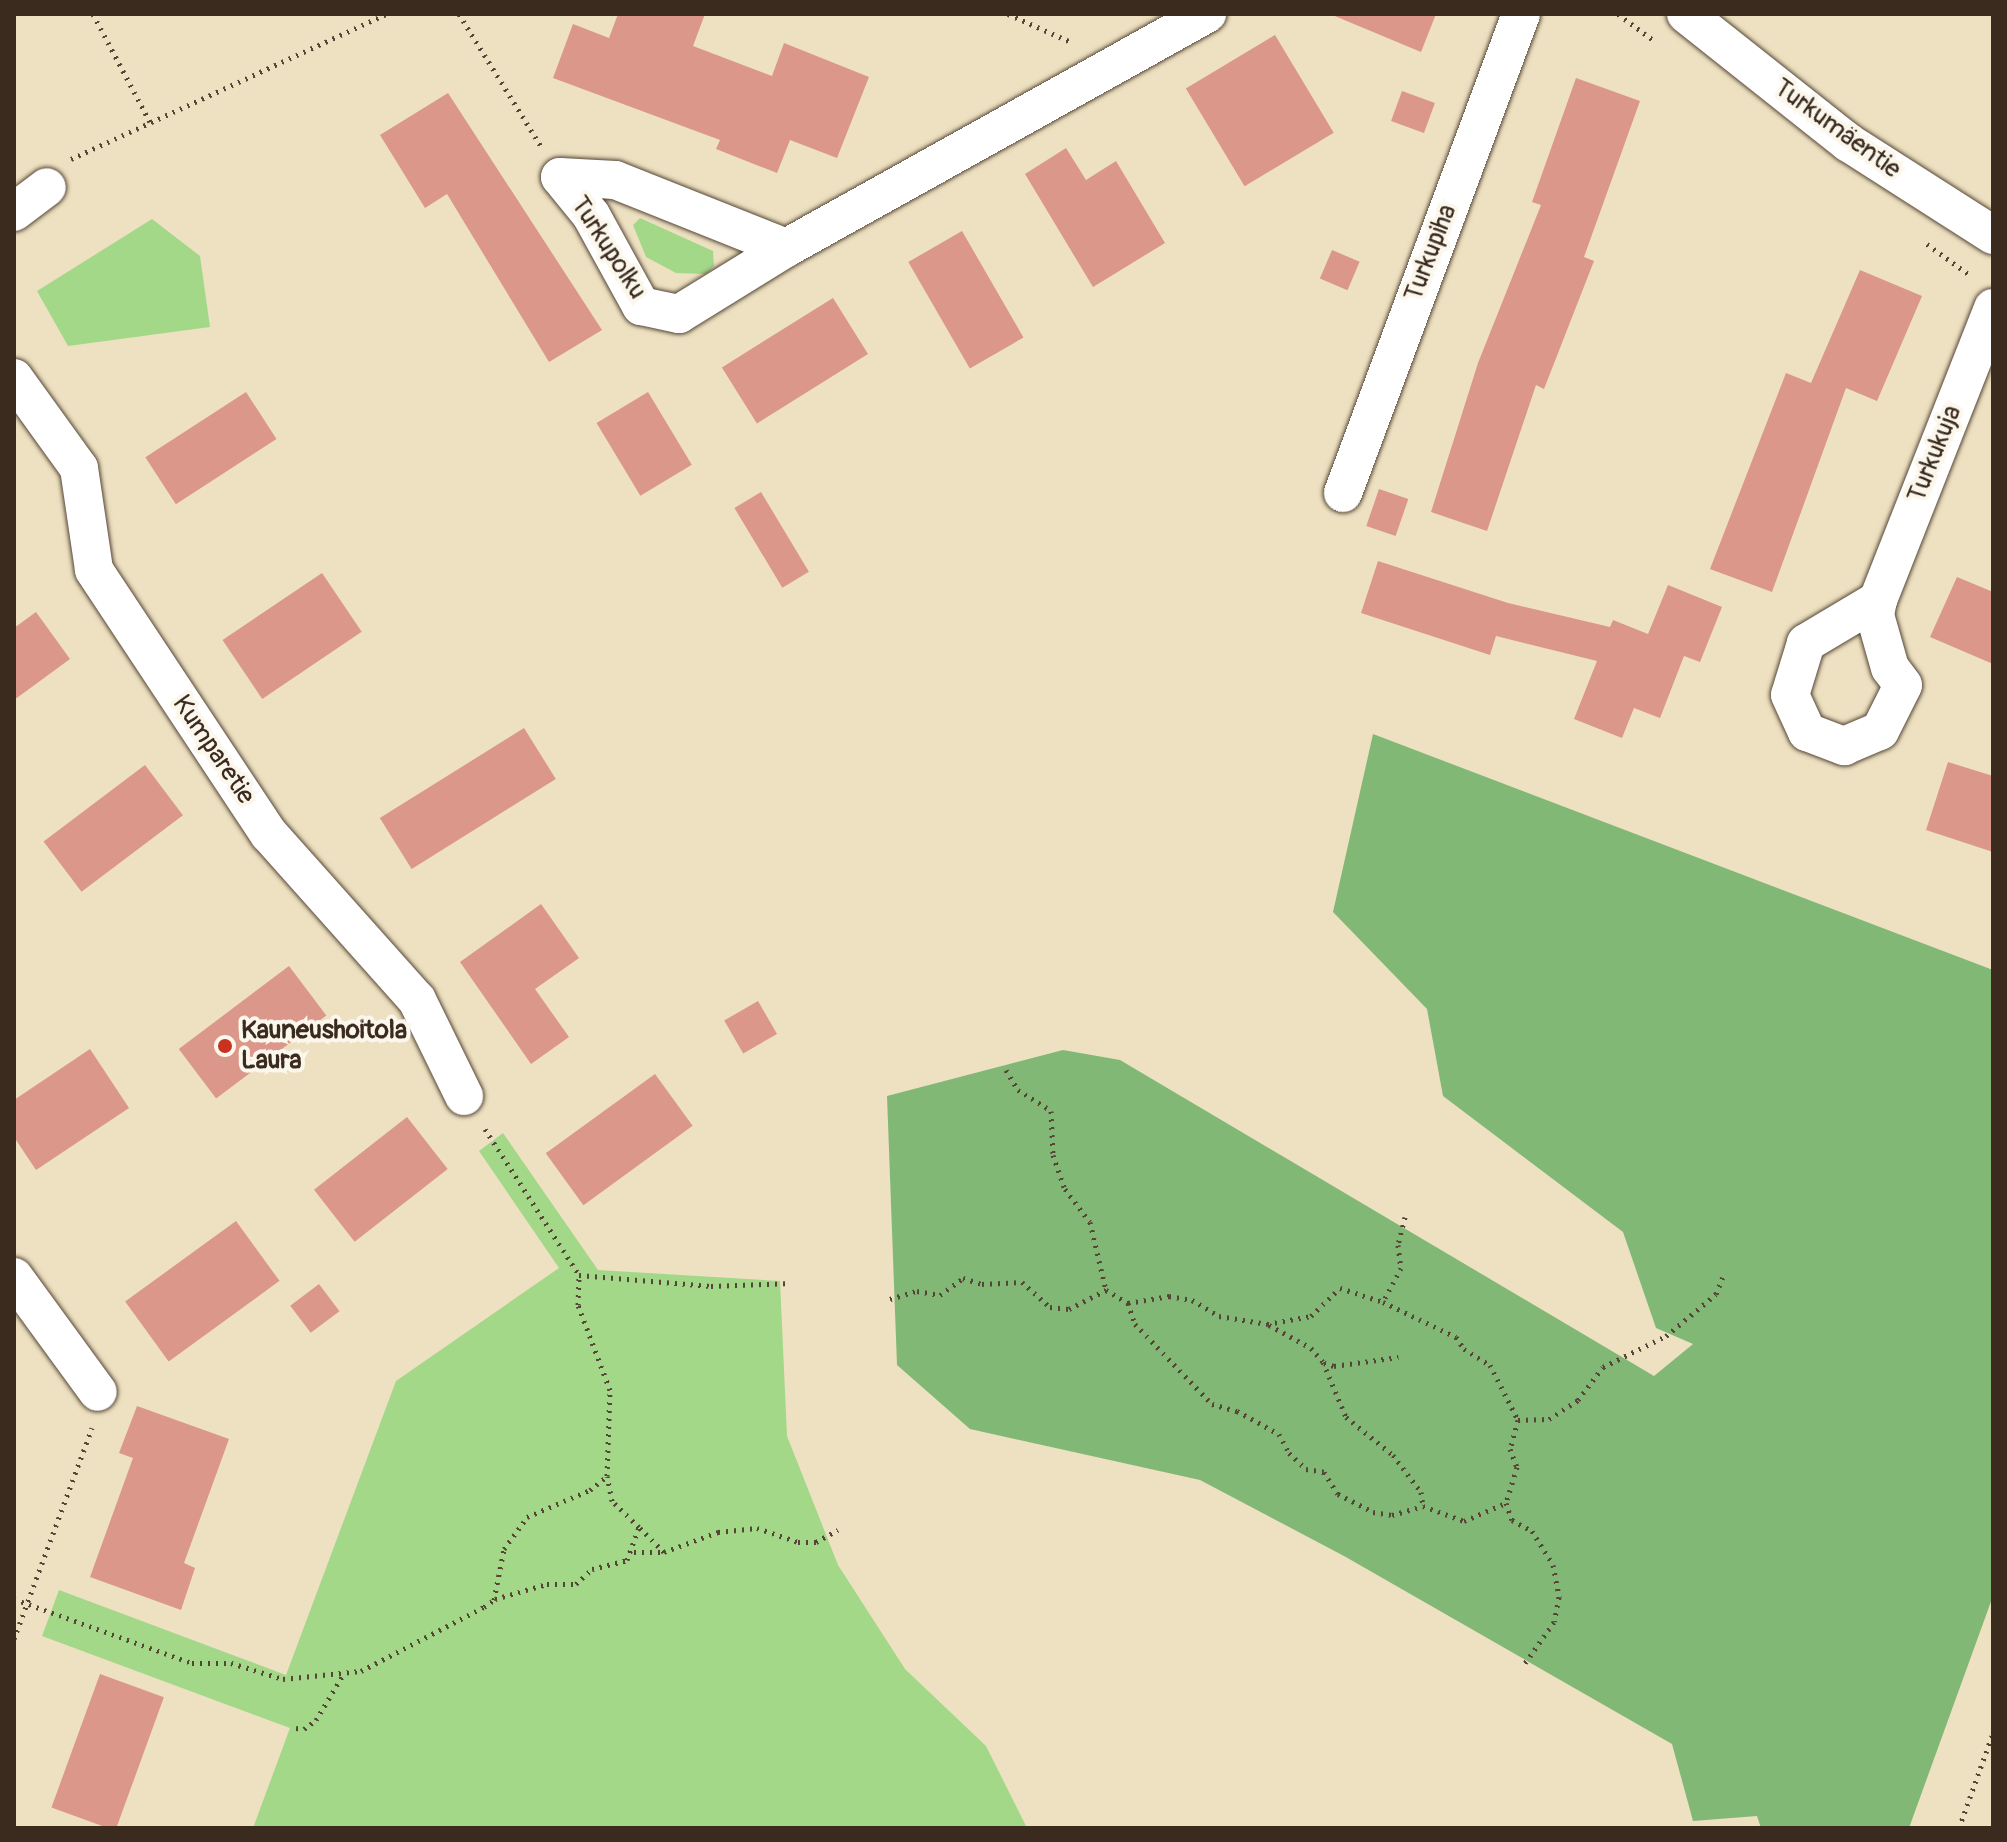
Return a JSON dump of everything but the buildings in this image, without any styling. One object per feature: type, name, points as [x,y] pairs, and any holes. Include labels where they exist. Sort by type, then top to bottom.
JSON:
[{"type":"street","name":"Turkupolku","points":[[560,177],[591,215],[641,306],[679,314],[786,248],[1207,14]]},
{"type":"street","name":"Turkupiha","points":[[1343,493],[1521,14]]},
{"type":"street","name":"Turkumäentie","points":[[1686,14],[1849,143],[1993,235]]},
{"type":"street","name":"Turkupolku","points":[[560,177],[615,180],[786,248]]},
{"type":"street","points":[[14,212],[47,187]]},
{"type":"street","name":"Turkukuja","points":[[1878,600],[1993,308]]},
{"type":"street","name":"Kumparetie","points":[[14,378],[79,468],[94,570],[269,834],[417,1000],[464,1096]]},
{"type":"street","points":[[14,1277],[98,1392]]},
{"type":"path","points":[[93,14],[150,122]]},
{"type":"path","points":[[47,187],[53,167],[386,14]]},
{"type":"path","points":[[459,14],[560,177]]},
{"type":"path","points":[[1008,14],[1077,45]]},
{"type":"path","points":[[1006,1070],[1018,1090],[1051,1111],[1053,1155],[1065,1189],[1090,1222],[1106,1290],[1128,1303],[1169,1296],[1192,1300],[1219,1316],[1267,1324],[1311,1348],[1323,1362],[1346,1417],[1393,1455],[1421,1492],[1423,1506]]},
{"type":"path","points":[[464,1096],[579,1275],[578,1305],[610,1390],[607,1476],[612,1501],[664,1552]]},
{"type":"path","points":[[1383,1302],[1401,1268],[1398,1245],[1405,1217]]},
{"type":"path","points":[[579,1275],[711,1286],[791,1283]]},
{"type":"path","points":[[1518,1420],[1549,1419],[1578,1400],[1603,1367],[1666,1336],[1716,1294],[1723,1277]]},
{"type":"path","points":[[890,1299],[917,1291],[940,1295],[963,1278],[1003,1286],[1022,1282],[1039,1300],[1069,1309],[1106,1290]]},
{"type":"path","points":[[1267,1324],[1311,1316],[1340,1288],[1383,1302],[1456,1337],[1464,1349],[1490,1365],[1518,1420],[1510,1449],[1517,1467],[1506,1503],[1512,1520],[1532,1531],[1553,1565],[1559,1597],[1554,1622],[1523,1666]]},
{"type":"path","points":[[1128,1303],[1135,1324],[1185,1370],[1212,1404],[1237,1411],[1279,1434],[1289,1453],[1306,1469],[1324,1472],[1338,1494],[1392,1515],[1423,1506],[1464,1521],[1506,1503]]},
{"type":"path","points":[[1323,1362],[1334,1366],[1398,1357]]},
{"type":"path","points":[[14,1639],[93,1426],[98,1392]]},
{"type":"path","points":[[494,1600],[504,1549],[527,1517],[590,1490],[607,1476]]},
{"type":"path","points":[[14,1599],[192,1663],[231,1663],[283,1679],[326,1671],[343,1675],[372,1667],[494,1600],[547,1584],[576,1584],[592,1569],[627,1560],[634,1552],[639,1527]]},
{"type":"path","points":[[634,1552],[664,1552],[718,1532],[757,1528],[798,1542],[816,1542],[838,1530]]},
{"type":"path","points":[[296,1728],[304,1729],[316,1720],[343,1675]]},
{"type":"path","points":[[1959,1828],[1993,1733]]},
{"type":"green space","points":[[640,218],[713,251],[714,266],[706,274],[676,273],[646,257],[633,225]]},
{"type":"green space","points":[[152,219],[200,256],[210,327],[68,346],[37,291]]},
{"type":"green space","points":[[1373,734],[1993,970],[1993,1596],[1909,1828],[1761,1828],[1757,1816],[1693,1821],[1672,1744],[1344,1556],[1200,1480],[970,1429],[897,1365],[887,1096],[1063,1050],[1120,1060],[1654,1376],[1693,1344],[1656,1328],[1623,1232],[1443,1096],[1427,1009],[1333,912]]},
{"type":"green space","points":[[503,1133],[598,1270],[780,1281],[787,1436],[838,1565],[905,1669],[986,1746],[1027,1828],[253,1828],[290,1728],[42,1636],[59,1590],[286,1675],[396,1381],[559,1268],[479,1151]]},
{"type":"place","name":"Kauneushoitola Laura","points":[[225,1046]]}]
